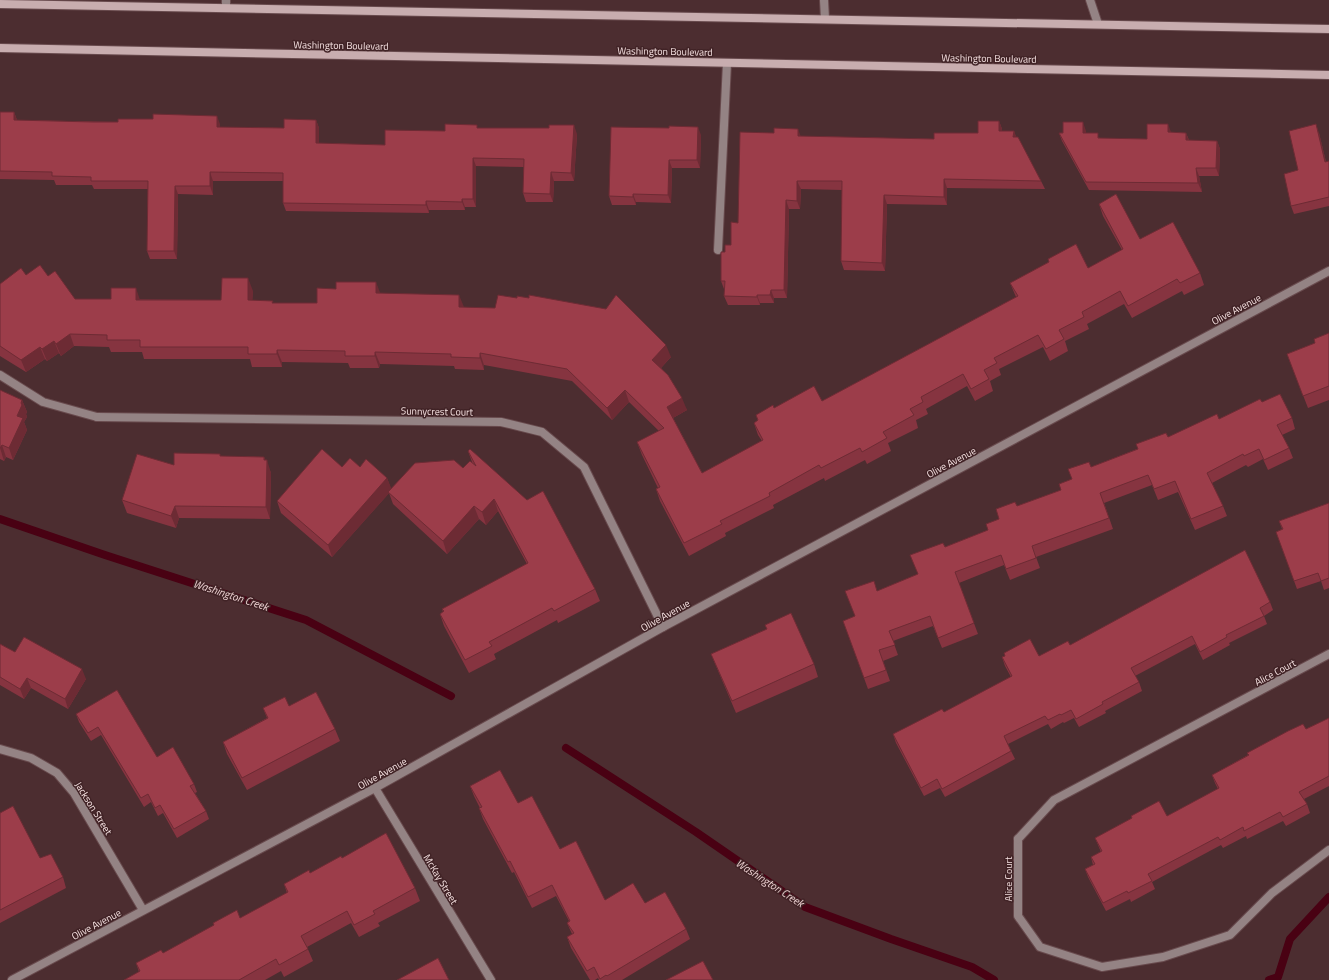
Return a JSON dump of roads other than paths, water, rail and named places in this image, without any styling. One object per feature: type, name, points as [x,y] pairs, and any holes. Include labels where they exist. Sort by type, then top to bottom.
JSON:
[{"type":"main road","points":[[0,4],[226,4],[825,19],[1329,29]]},
{"type":"main road","name":"Washington Boulevard","points":[[0,48],[1329,75]]},
{"type":"street","points":[[824,0],[825,19]]},
{"type":"street","points":[[1090,0],[1098,24]]},
{"type":"street","points":[[718,250],[727,62]]},
{"type":"street","name":"Olive Avenue","points":[[12,980],[375,788],[663,627],[1329,270]]},
{"type":"street","name":"Sunnycrest Court","points":[[0,375],[43,402],[97,417],[500,422],[542,432],[584,467],[663,627]]},
{"type":"street","name":"Alice Court","points":[[1329,654],[1054,800],[1018,839],[1018,916],[1040,947],[1102,967],[1163,957],[1230,935],[1272,893],[1329,850]]},
{"type":"street","name":"Jackson Street","points":[[0,749],[31,758],[57,773],[74,793],[143,910]]},
{"type":"street","name":"McKay Street","points":[[375,788],[491,980]]},
{"type":"waterway","name":"Washington Creek","points":[[0,519],[105,555],[306,620],[451,696]]},
{"type":"waterway","name":"Washington Creek","points":[[566,748],[696,832],[805,907],[972,967],[994,980]]},
{"type":"waterway","name":"Washington Creek","points":[[1269,980],[1278,977],[1290,939],[1329,897]]}]
